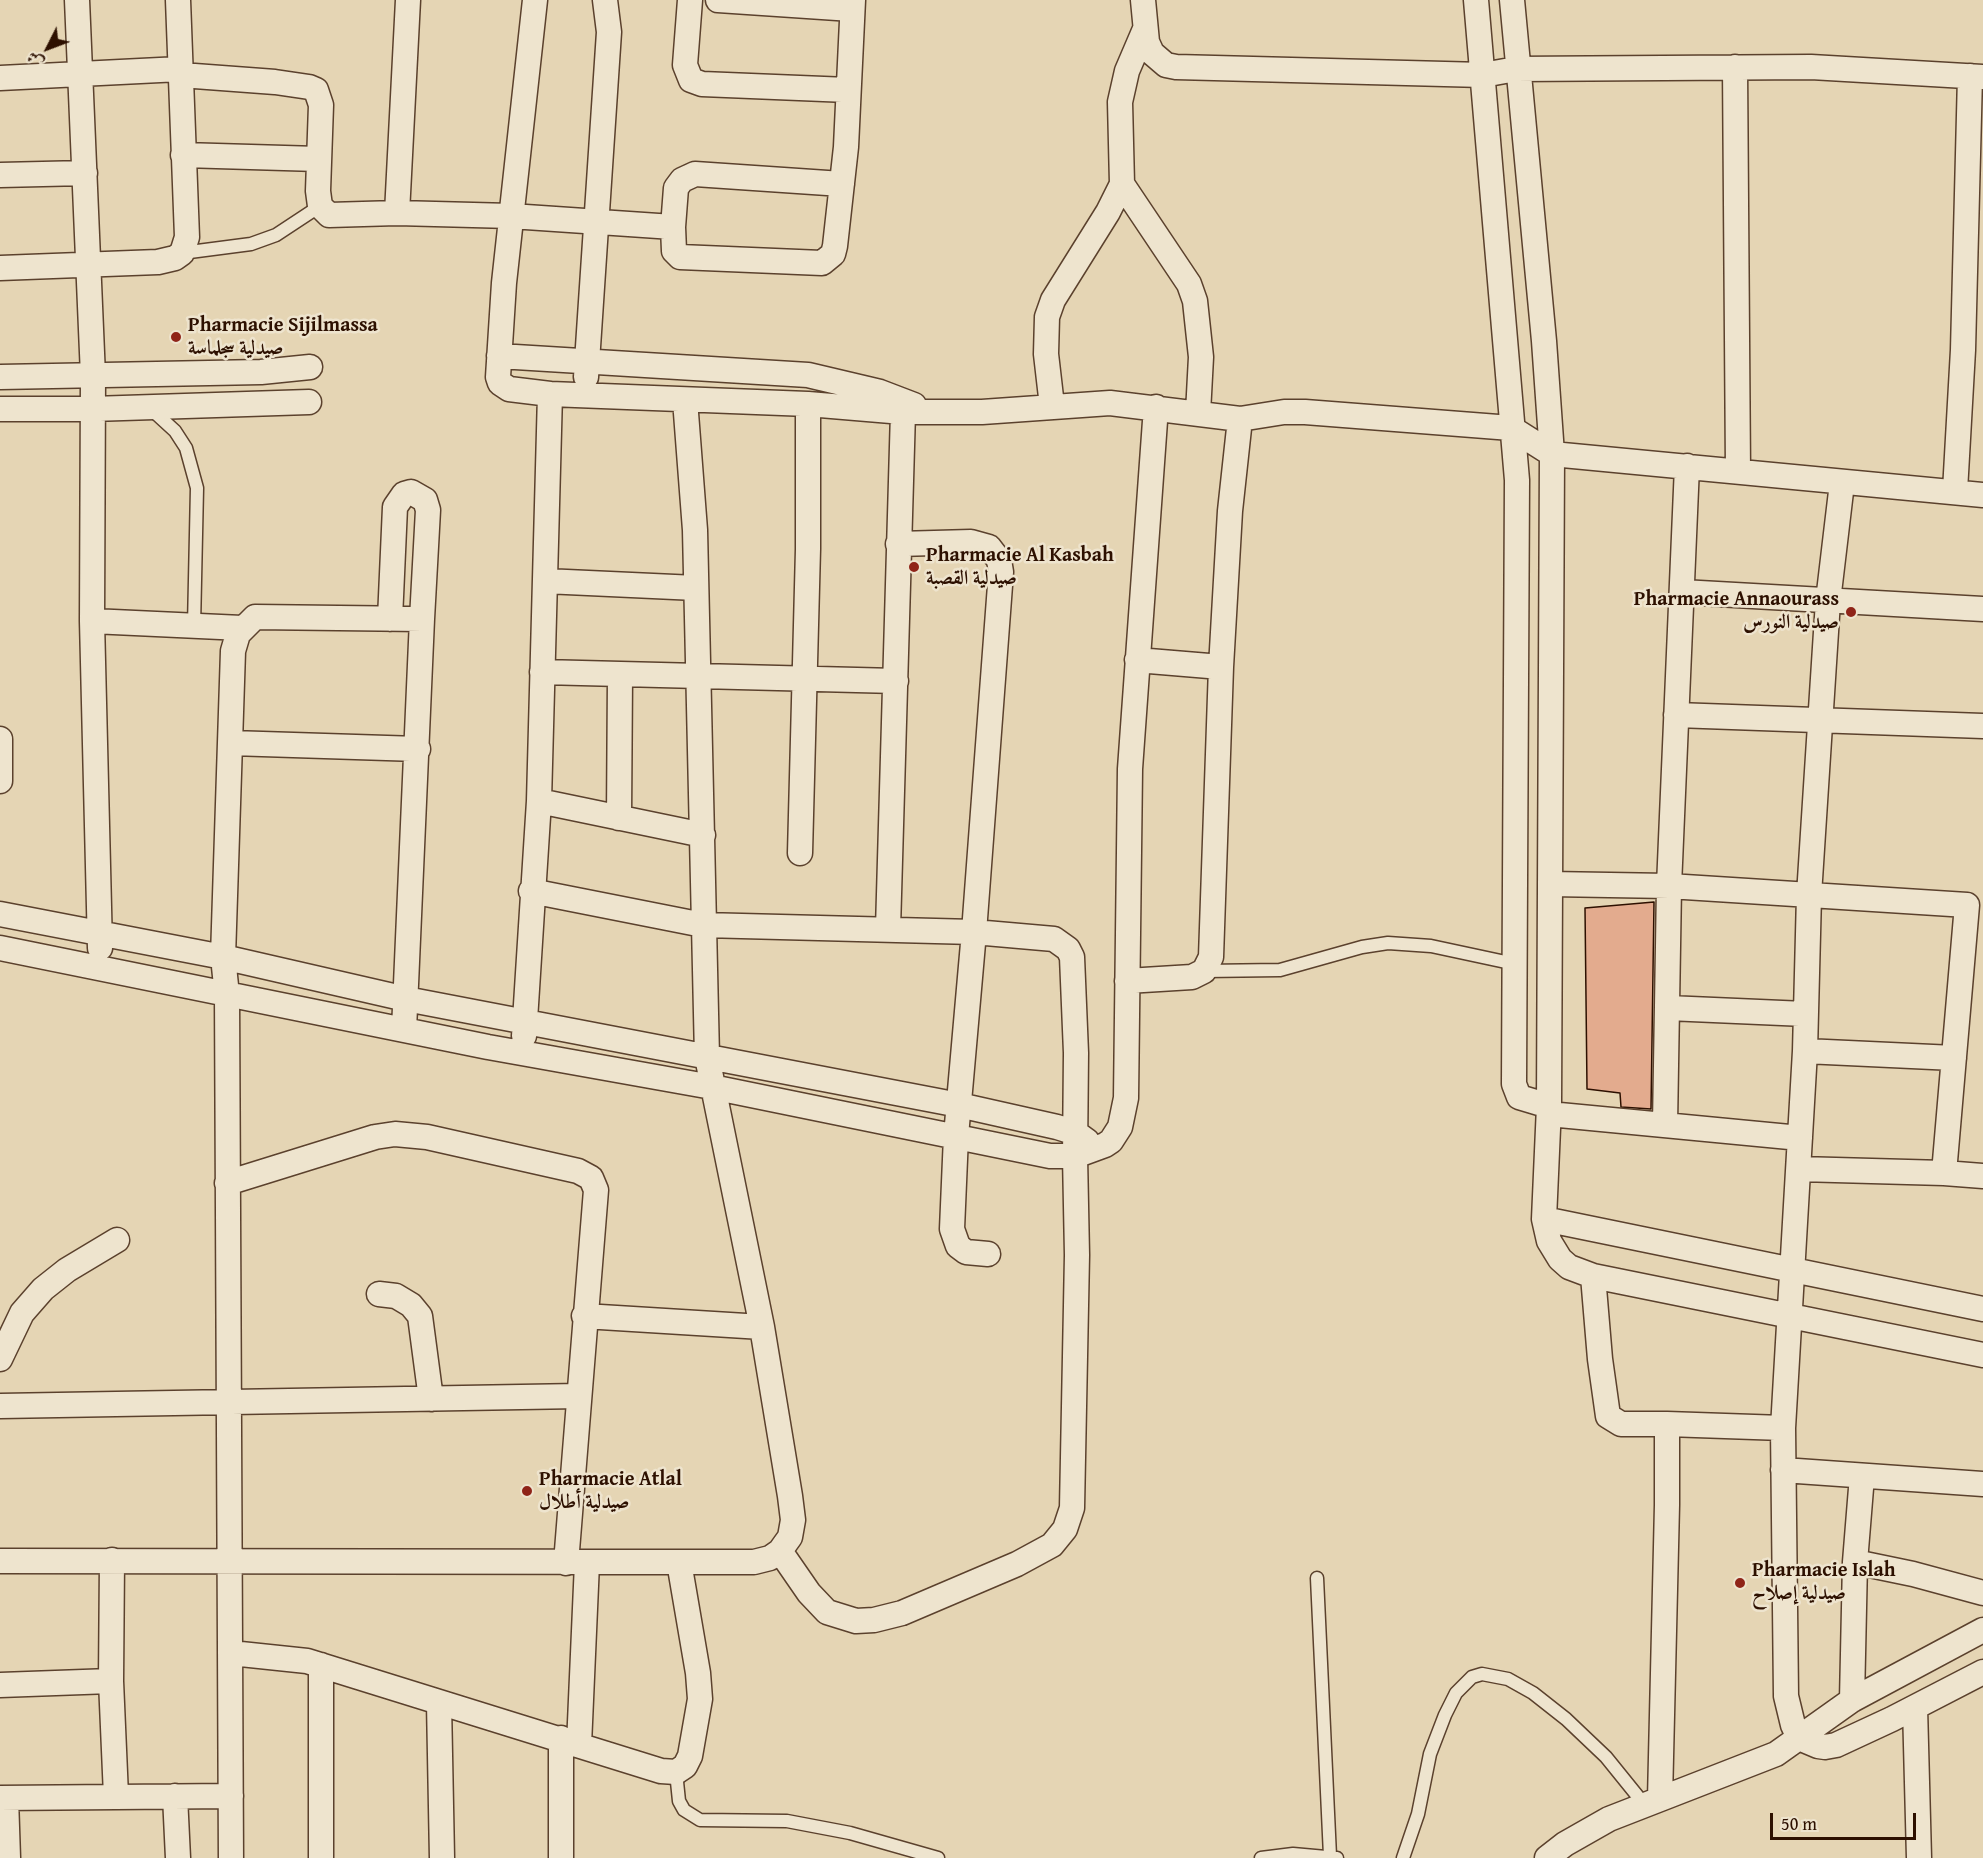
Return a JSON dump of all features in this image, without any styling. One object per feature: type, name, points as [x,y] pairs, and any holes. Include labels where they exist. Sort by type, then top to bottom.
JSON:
[{"type":"street","points":[[77,0],[93,376],[92,621],[99,967]]},
{"type":"street","points":[[0,268],[158,262],[175,258],[182,253],[187,237],[178,0]]},
{"type":"street","points":[[396,213],[408,0]]},
{"type":"street","points":[[535,0],[511,216],[499,356],[498,377],[509,389],[550,394],[808,404],[903,412],[982,412],[1110,403],[1240,418],[1284,412],[1305,412],[1511,428],[1552,454],[1813,477],[1842,483],[1983,495]]},
{"type":"street","points":[[586,396],[585,361],[609,32],[605,0]]},
{"type":"street","points":[[690,0],[686,65],[691,80],[702,84],[848,90]]},
{"type":"street","points":[[718,0],[852,4],[842,184],[833,254],[822,263],[680,257],[674,251],[676,188],[682,180],[695,174],[842,184]]},
{"type":"street","points":[[1143,0],[1144,28],[1152,54],[1176,68],[1483,75],[1516,69],[1811,67],[1977,76],[1955,492]]},
{"type":"street","points":[[1476,0],[1516,480],[1515,1091],[1523,1099],[1549,1110],[1665,1125],[1800,1138]]},
{"type":"street","points":[[1512,0],[1516,69],[1544,340],[1552,454],[1549,1110],[1544,1220],[1549,1241],[1560,1259],[1579,1272],[1593,1276],[1983,1354]]},
{"type":"street","points":[[1053,406],[1046,354],[1047,317],[1053,300],[1108,212],[1122,184],[1120,102],[1127,71],[1144,28]]},
{"type":"street","points":[[1735,67],[1738,471]]},
{"type":"street","points":[[0,78],[180,72],[313,88],[319,96],[321,105],[318,159],[320,206],[334,217],[396,213],[511,216],[673,227]]},
{"type":"street","points":[[183,155],[318,159]]},
{"type":"street","points":[[0,175],[85,173]]},
{"type":"street","points":[[1122,184],[1189,284],[1195,301],[1201,357],[1198,413]]},
{"type":"street","points":[[499,356],[822,377],[880,392],[928,411]]},
{"type":"street","points":[[0,377],[229,372],[310,367]]},
{"type":"street","points":[[229,372],[231,403]]},
{"type":"street","points":[[522,1054],[538,801],[550,394]]},
{"type":"street","points":[[0,1561],[754,1562],[770,1558],[780,1551],[790,1538],[793,1520],[762,1327],[707,1057],[696,588],[685,400]]},
{"type":"street","points":[[0,409],[92,409],[309,402]]},
{"type":"street","points":[[800,853],[805,677],[808,404]]},
{"type":"street","points":[[0,948],[522,1054],[712,1087],[1050,1156],[1082,1146],[1105,1145],[1116,1134],[1126,1098],[1130,769],[1156,407]]},
{"type":"street","points":[[888,929],[903,412]]},
{"type":"street","points":[[1127,981],[1192,977],[1204,971],[1211,957],[1221,667],[1230,511],[1240,418]]},
{"type":"street","points":[[1665,1125],[1669,886],[1687,466]]},
{"type":"street","points":[[1842,483],[1828,601],[1809,895],[1805,1051],[1783,1428],[1786,1696],[1793,1725],[1799,1738],[1818,1746],[1836,1745],[1983,1672]]},
{"type":"street","points":[[390,619],[395,507],[404,494],[411,492],[425,500],[428,510],[404,1030]]},
{"type":"street","points":[[898,544],[971,542],[989,547],[999,560],[1001,573],[956,1136],[952,1229],[954,1237],[966,1252],[988,1254]]},
{"type":"street","points":[[546,581],[696,588]]},
{"type":"street","points":[[1682,592],[1983,609]]},
{"type":"street","points":[[231,1858],[227,995],[223,957],[233,651],[242,628],[255,617],[422,619]]},
{"type":"street","points":[[92,621],[242,628]]},
{"type":"street","points":[[1137,660],[1221,667]]},
{"type":"street","points":[[542,672],[620,676],[698,675],[896,681]]},
{"type":"street","points":[[619,818],[620,676]]},
{"type":"street","points":[[1676,715],[1983,726]]},
{"type":"street","points":[[0,740],[0,781]]},
{"type":"street","points":[[231,743],[418,749]]},
{"type":"street","points":[[538,801],[703,835]]},
{"type":"street","points":[[1550,884],[1669,886],[1975,905],[1954,1058],[1944,1173]]},
{"type":"street","points":[[531,891],[703,925],[974,932],[1045,937],[1054,939],[1068,949],[1074,969],[1082,1146],[1077,1255],[1072,1508],[1065,1529],[1052,1545],[1017,1564],[902,1613],[874,1620],[856,1621],[827,1612],[809,1593],[780,1551]]},
{"type":"street","points":[[0,914],[223,957],[406,999],[525,1023],[959,1105],[1082,1146]]},
{"type":"street","points":[[1515,964],[1550,966]]},
{"type":"street","points":[[1668,1008],[1805,1014]]},
{"type":"street","points":[[1805,1051],[1954,1058]]},
{"type":"street","points":[[227,1183],[375,1137],[395,1134],[427,1137],[578,1170],[591,1178],[596,1190],[579,1396],[577,1563],[570,1741],[561,1858]]},
{"type":"street","points":[[1799,1169],[1983,1176]]},
{"type":"street","points":[[1544,1220],[1983,1309]]},
{"type":"street","points":[[0,1359],[22,1313],[43,1289],[67,1270],[117,1240]]},
{"type":"street","points":[[1593,1276],[1600,1359],[1608,1416],[1621,1424],[1783,1428]]},
{"type":"street","points":[[379,1294],[396,1296],[411,1305],[420,1316],[431,1399]]},
{"type":"street","points":[[584,1316],[762,1327]]},
{"type":"street","points":[[0,1406],[230,1404],[579,1396]]},
{"type":"street","points":[[1652,1801],[1667,1504],[1667,1424]]},
{"type":"street","points":[[1784,1470],[1983,1484]]},
{"type":"street","points":[[1852,1700],[1851,1630],[1862,1476]]},
{"type":"street","points":[[112,1560],[111,1681],[116,1796]]},
{"type":"street","points":[[231,1653],[281,1656],[321,1665],[661,1771],[676,1772],[685,1766],[690,1756],[700,1700],[698,1673],[679,1562]]},
{"type":"street","points":[[1855,1562],[1922,1576],[1983,1593]]},
{"type":"street","points":[[1547,1858],[1565,1844],[1609,1819],[1776,1754],[1852,1700],[1983,1630]]},
{"type":"street","points":[[321,1665],[321,1858]]},
{"type":"street","points":[[0,1685],[111,1681]]},
{"type":"street","points":[[439,1703],[442,1858]]},
{"type":"street","points":[[1915,1707],[1919,1858]]},
{"type":"street","points":[[175,1796],[178,1858]]},
{"type":"street","points":[[8,1858],[3,1798],[231,1796]]},
{"type":"lane","points":[[182,253],[251,244],[276,235],[320,206]]},
{"type":"lane","points":[[149,407],[175,431],[193,466],[197,488],[194,626]]},
{"type":"lane","points":[[1204,971],[1280,970],[1362,947],[1388,943],[1431,946],[1515,964]]},
{"type":"lane","points":[[1261,1858],[1293,1854],[1334,1857],[1317,1578]]},
{"type":"lane","points":[[1403,1858],[1418,1815],[1430,1754],[1444,1715],[1456,1693],[1472,1677],[1482,1674],[1508,1679],[1533,1693],[1566,1719],[1652,1801]]},
{"type":"lane","points":[[676,1772],[679,1801],[684,1810],[700,1820],[796,1823],[850,1833],[938,1858]]},
{"type":"building","points":[[1654,902],[1651,1109],[1621,1107],[1620,1093],[1587,1089],[1585,908]]},
{"type":"place","name":"Pharmacie Sijilmassa صيدلية سجلماسة","points":[[176,337]]},
{"type":"place","name":"Pharmacie Al Kasbah صيدلية القصبة","points":[[914,567]]},
{"type":"place","name":"Pharmacie Annaourass صيدلية النورس","points":[[1851,612]]},
{"type":"place","name":"Pharmacie Atlal صيدلية أطلال","points":[[527,1491]]},
{"type":"place","name":"Pharmacie Islah صيدلية إصلاح","points":[[1740,1583]]}]
